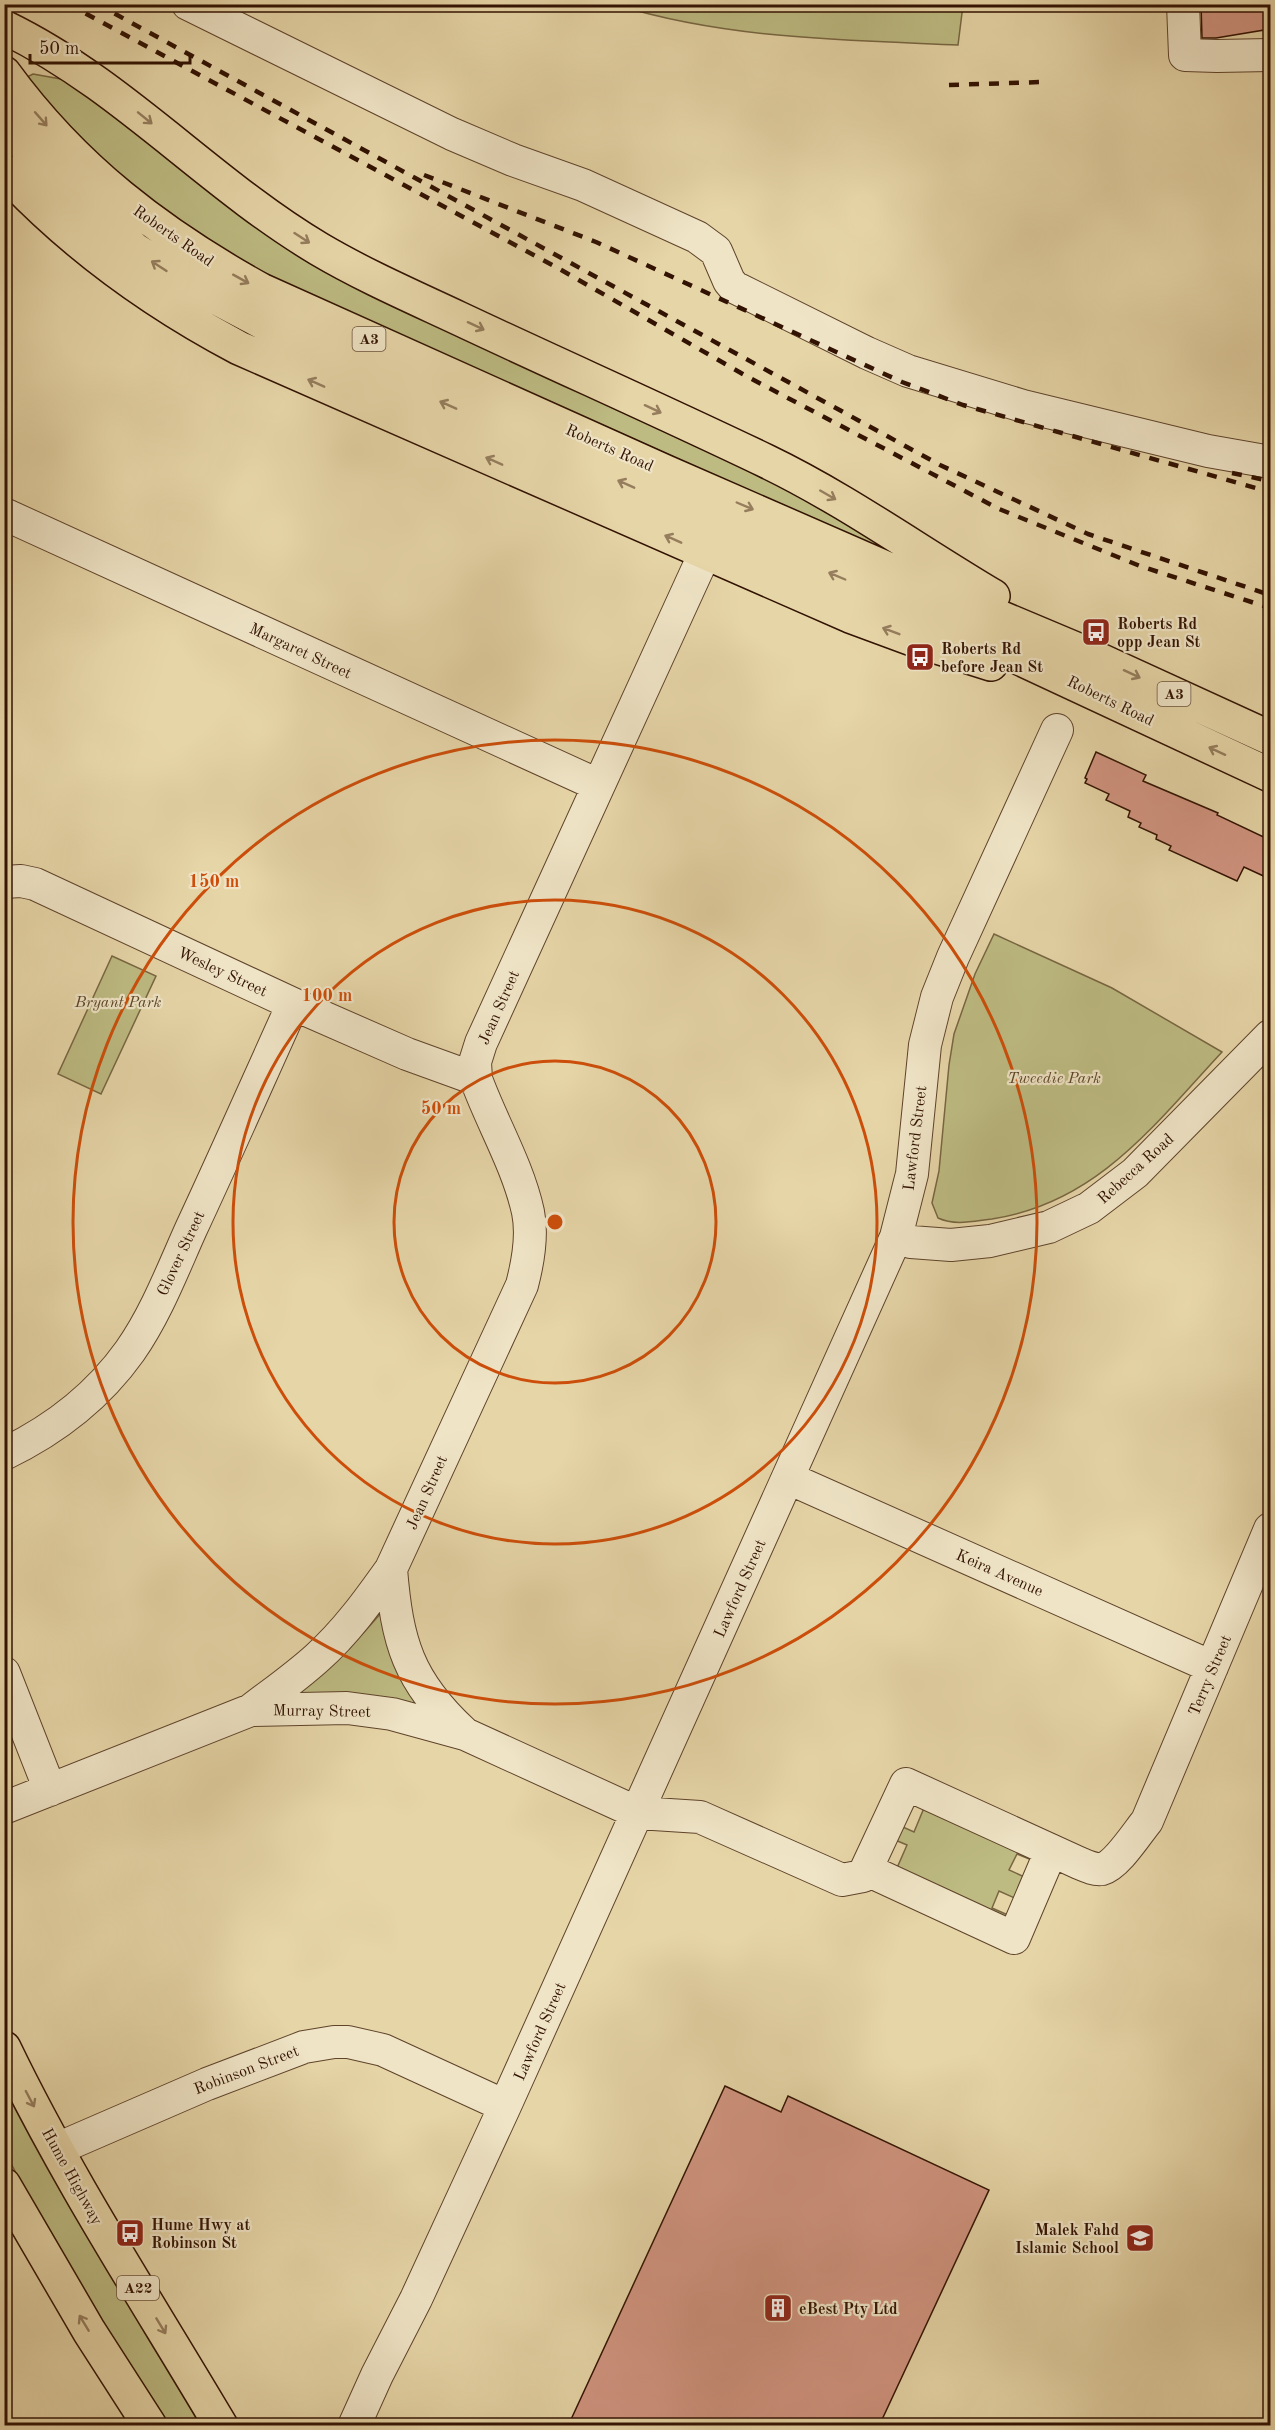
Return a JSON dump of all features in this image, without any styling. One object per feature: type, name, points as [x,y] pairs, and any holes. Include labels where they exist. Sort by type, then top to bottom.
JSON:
[{"type":"highway","points":[[4,27],[60,57],[99,82],[254,205],[320,249],[362,272],[563,368],[777,467],[1042,623],[1078,650]]},
{"type":"highway","points":[[4,63],[16,61],[33,63],[99,82]]},
{"type":"highway","name":"Roberts Road","points":[[4,74],[45,124],[103,182],[159,228],[208,260],[261,290],[781,537],[929,616],[1270,775]]},
{"type":"highway","name":"Roberts Road","points":[[4,124],[61,183],[134,249],[226,305],[276,330],[781,537],[959,600],[1078,650],[1270,738]]},
{"type":"highway","points":[[4,171],[76,241],[138,288],[201,328],[328,388],[850,616],[915,640],[1008,669],[1089,689]]},
{"type":"highway","name":"Hume Highway","points":[[4,2048],[57,2149],[120,2259],[221,2426]]},
{"type":"highway","points":[[4,2185],[89,2331],[150,2426]]},
{"type":"street","points":[[188,4],[452,134],[513,160],[583,185],[697,237],[716,251],[734,287],[888,363],[1023,406],[1208,452],[1270,462]]},
{"type":"street","points":[[1183,4],[1185,55],[1270,55]]},
{"type":"street","name":"Margaret Street","points":[[4,514],[598,785]]},
{"type":"street","name":"Jean Street","points":[[251,1710],[316,1659],[329,1646],[361,1610],[391,1569],[522,1285],[528,1261],[528,1213],[518,1182],[476,1079],[475,1062],[481,1042],[705,553]]},
{"type":"street","name":"Lawford Street","points":[[354,2426],[377,2375],[416,2300],[506,2106],[896,1237],[912,1174],[924,1054],[937,997],[953,957],[1058,730]]},
{"type":"street","name":"Wesley Street","points":[[4,882],[21,880],[35,884],[293,1004],[407,1054],[476,1079]]},
{"type":"street","name":"Glover Street","points":[[4,1454],[55,1425],[85,1401],[100,1387],[130,1350],[158,1302],[293,1004]]},
{"type":"street","name":"Rebecca Road","points":[[896,1237],[911,1242],[951,1245],[990,1241],[1049,1227],[1089,1209],[1135,1173],[1270,1036]]},
{"type":"street","name":"Keira Avenue","points":[[788,1478],[1212,1667]]},
{"type":"street","name":"Terry Street","points":[[867,1870],[906,1784],[1091,1868],[1107,1867],[1125,1850],[1147,1821],[1270,1529]]},
{"type":"street","points":[[391,1569],[401,1641],[412,1670],[441,1711],[465,1734]]},
{"type":"street","points":[[4,1673],[50,1790]]},
{"type":"street","name":"Murray Street","points":[[4,1808],[251,1710],[326,1707],[368,1710],[465,1734],[638,1813]]},
{"type":"street","points":[[638,1813],[700,1817],[842,1880],[859,1878],[867,1870],[1014,1938],[1052,1851]]},
{"type":"street","name":"Robinson Street","points":[[57,2149],[289,2051],[334,2042],[363,2045],[382,2050],[506,2106]]},
{"type":"green space","points":[[963,4],[958,45],[829,39],[743,31],[701,25],[617,5]]},
{"type":"green space","points":[[33,74],[72,81],[177,162],[899,548],[897,559],[800,513],[297,289],[231,256],[174,219],[121,176],[49,103],[27,77]]},
{"type":"green space","name":"Tweedie Park","points":[[994,934],[1112,988],[1222,1052],[1147,1133],[1093,1178],[1063,1196],[1029,1210],[992,1219],[951,1222],[938,1218],[932,1203],[939,1171],[949,1065],[954,1034],[975,974]]},
{"type":"green space","name":"Bryant Park","points":[[112,956],[156,976],[101,1094],[58,1074]]},
{"type":"green space","points":[[382,1612],[419,1705],[296,1695],[350,1648]]},
{"type":"green space","points":[[924,1808],[1024,1845],[1034,1861],[1017,1854],[1009,1870],[1029,1879],[1019,1900],[999,1891],[992,1908],[1008,1915],[1003,1920],[897,1868],[907,1845],[888,1837],[894,1823],[914,1832]]},
{"type":"green space","points":[[4,2083],[83,2228],[202,2425],[168,2425],[48,2234],[5,2152]]},
{"type":"building","points":[[1201,4],[1270,4],[1270,29],[1216,38],[1202,38]]},
{"type":"building","points":[[1096,752],[1146,775],[1143,781],[1218,813],[1217,815],[1270,840],[1270,879],[1244,867],[1237,881],[1169,850],[1171,846],[1156,839],[1157,835],[1139,827],[1141,823],[1128,817],[1130,811],[1106,800],[1109,794],[1085,783]]},
{"type":"building","name":"eBest Pty Ltd","points":[[725,2086],[781,2112],[788,2096],[989,2190],[879,2426],[568,2426]]},
{"type":"railway","points":[[68,4],[556,267],[748,377],[999,509],[1140,566],[1270,608]]},
{"type":"railway","points":[[97,4],[940,465],[1088,534],[1270,595]]},
{"type":"railway","points":[[949,85],[1042,82]]},
{"type":"railway","points":[[424,175],[596,242],[902,382],[963,405],[1270,492]]},
{"type":"railway","points":[[1232,473],[1270,481]]},
{"type":"place","name":"Roberts Rd opp Jean St","points":[[1096,632]]},
{"type":"place","name":"Roberts Rd before Jean St","points":[[920,657]]},
{"type":"place","name":"Hume Hwy at Robinson St","points":[[130,2233]]},
{"type":"place","name":"Malek Fahd Islamic School","points":[[1140,2238]]},
{"type":"place","name":"eBest Pty Ltd","points":[[778,2308]]}]
